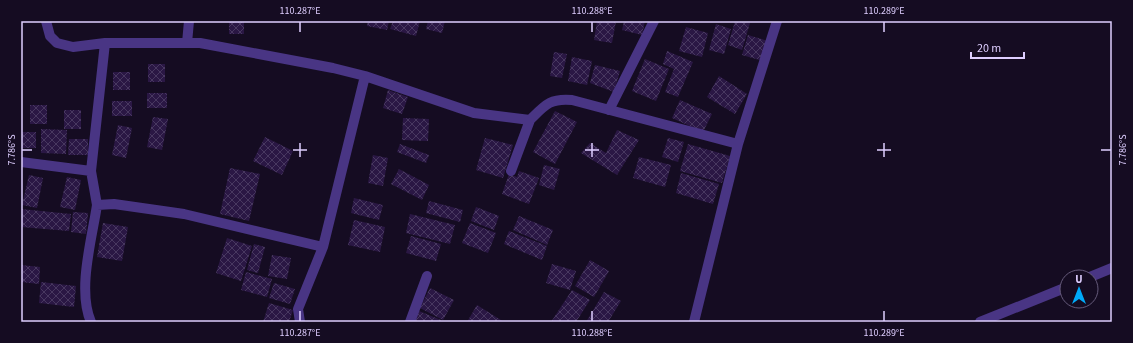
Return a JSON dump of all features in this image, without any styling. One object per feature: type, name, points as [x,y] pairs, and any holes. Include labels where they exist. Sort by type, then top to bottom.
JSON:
[{"type":"street","points":[[46,21],[50,36],[57,43],[73,47],[105,43],[200,43],[326,66],[365,76],[474,113],[530,120]]},
{"type":"street","points":[[187,43],[189,21]]},
{"type":"street","points":[[609,110],[654,21]]},
{"type":"street","points":[[694,322],[738,144],[777,21]]},
{"type":"street","points":[[91,322],[87,312],[86,284],[98,204],[91,171],[105,43]]},
{"type":"street","points":[[300,322],[298,309],[323,247],[365,76]]},
{"type":"street","points":[[511,171],[530,120],[548,102],[559,99],[572,100],[738,144]]},
{"type":"street","points":[[21,162],[91,171]]},
{"type":"street","points":[[98,204],[114,204],[184,214],[323,247]]},
{"type":"street","points":[[1099,273],[1112,268]]},
{"type":"street","points":[[410,322],[427,276]]},
{"type":"street","points":[[980,322],[1059,290]]},
{"type":"building","points":[[229,21],[244,21],[244,34],[229,34]]},
{"type":"building","points":[[368,21],[389,21],[387,30],[367,26]]},
{"type":"building","points":[[393,21],[420,21],[416,36],[390,29]]},
{"type":"building","points":[[428,21],[445,21],[442,33],[426,29]]},
{"type":"building","points":[[597,21],[616,21],[612,43],[594,40]]},
{"type":"building","points":[[624,21],[645,21],[642,35],[622,30]]},
{"type":"building","points":[[735,21],[750,23],[742,50],[728,45]]},
{"type":"building","points":[[716,24],[731,29],[724,54],[709,50]]},
{"type":"building","points":[[686,27],[708,33],[702,57],[679,51]]},
{"type":"building","points":[[748,35],[768,41],[763,61],[742,55]]},
{"type":"building","points":[[667,51],[693,62],[678,97],[665,92],[674,69],[663,64]]},
{"type":"building","points":[[554,52],[567,54],[562,78],[550,76]]},
{"type":"building","points":[[572,57],[592,61],[587,85],[568,81]]},
{"type":"building","points":[[645,59],[669,69],[656,101],[632,91]]},
{"type":"building","points":[[148,64],[165,64],[165,82],[148,82]]},
{"type":"building","points":[[595,65],[620,71],[614,92],[590,83]]},
{"type":"building","points":[[113,72],[130,72],[130,90],[113,90]]},
{"type":"building","points":[[719,76],[747,94],[735,114],[707,97]]},
{"type":"building","points":[[388,90],[408,97],[402,114],[383,108]]},
{"type":"building","points":[[147,93],[167,93],[167,108],[147,108]]},
{"type":"building","points":[[680,100],[712,114],[703,132],[672,118]]},
{"type":"building","points":[[112,101],[132,101],[132,116],[112,116]]},
{"type":"building","points":[[30,105],[47,105],[47,124],[30,124]]},
{"type":"building","points":[[64,110],[81,110],[81,129],[64,129]]},
{"type":"building","points":[[555,111],[577,122],[555,164],[533,152]]},
{"type":"building","points":[[153,117],[168,119],[162,150],[147,147]]},
{"type":"building","points":[[403,118],[429,119],[428,141],[402,140]]},
{"type":"building","points":[[118,125],[132,128],[126,158],[112,155]]},
{"type":"building","points":[[41,129],[67,130],[66,154],[41,153]]},
{"type":"building","points":[[617,130],[639,140],[617,175],[581,153],[590,143],[606,153]]},
{"type":"building","points":[[21,132],[36,132],[36,148],[21,148]]},
{"type":"building","points":[[265,137],[293,151],[282,175],[253,161]]},
{"type":"building","points":[[485,138],[513,145],[503,178],[476,170]]},
{"type":"building","points":[[668,138],[684,142],[678,162],[662,157]]},
{"type":"building","points":[[69,139],[88,139],[88,155],[68,155]]},
{"type":"building","points":[[400,144],[429,155],[426,163],[397,152]]},
{"type":"building","points":[[688,144],[730,156],[722,183],[680,171]]},
{"type":"building","points":[[373,155],[388,158],[383,186],[368,183]]},
{"type":"building","points":[[639,157],[671,165],[665,187],[633,178]]},
{"type":"building","points":[[544,165],[560,169],[554,190],[539,185]]},
{"type":"building","points":[[230,168],[260,174],[249,221],[220,214]]},
{"type":"building","points":[[399,169],[429,185],[422,200],[391,184]]},
{"type":"building","points":[[519,171],[539,178],[529,204],[502,194],[509,174],[517,177]]},
{"type":"building","points":[[681,173],[719,184],[713,204],[676,193]]},
{"type":"building","points":[[29,175],[43,178],[37,208],[22,205]]},
{"type":"building","points":[[67,177],[81,180],[75,210],[60,207]]},
{"type":"building","points":[[354,198],[383,205],[379,220],[351,213]]},
{"type":"building","points":[[429,201],[463,210],[460,222],[426,213]]},
{"type":"building","points":[[476,207],[499,216],[494,230],[471,221]]},
{"type":"building","points":[[21,209],[71,214],[69,231],[21,227]]},
{"type":"building","points":[[73,212],[88,213],[86,234],[71,232]]},
{"type":"building","points":[[410,214],[455,225],[450,244],[406,233]]},
{"type":"building","points":[[519,216],[553,230],[547,245],[513,230]]},
{"type":"building","points":[[354,220],[385,227],[380,252],[348,245]]},
{"type":"building","points":[[103,223],[128,227],[122,261],[97,257]]},
{"type":"building","points":[[470,223],[496,233],[488,253],[462,243]]},
{"type":"building","points":[[509,231],[547,246],[542,260],[504,244]]},
{"type":"building","points":[[411,236],[441,244],[436,261],[406,253]]},
{"type":"building","points":[[227,238],[252,246],[241,281],[216,273]]},
{"type":"building","points":[[254,244],[265,247],[258,273],[247,270]]},
{"type":"building","points":[[272,255],[291,258],[287,279],[268,276]]},
{"type":"building","points":[[590,260],[609,271],[594,297],[575,286]]},
{"type":"building","points":[[552,264],[576,271],[570,290],[546,283]]},
{"type":"building","points":[[21,265],[40,267],[39,284],[21,282]]},
{"type":"building","points":[[246,272],[272,279],[267,297],[241,290]]},
{"type":"building","points":[[41,282],[76,286],[74,307],[39,303]]},
{"type":"building","points":[[274,283],[295,289],[290,304],[269,298]]},
{"type":"building","points":[[430,288],[454,300],[443,320],[420,308]]},
{"type":"building","points":[[572,290],[590,300],[576,322],[551,322]]},
{"type":"building","points":[[604,292],[621,301],[608,322],[586,322]]},
{"type":"building","points":[[269,303],[293,310],[289,322],[263,322]]},
{"type":"building","points":[[477,305],[504,322],[467,322]]},
{"type":"building","points":[[419,311],[441,320],[440,322],[414,322]]}]
